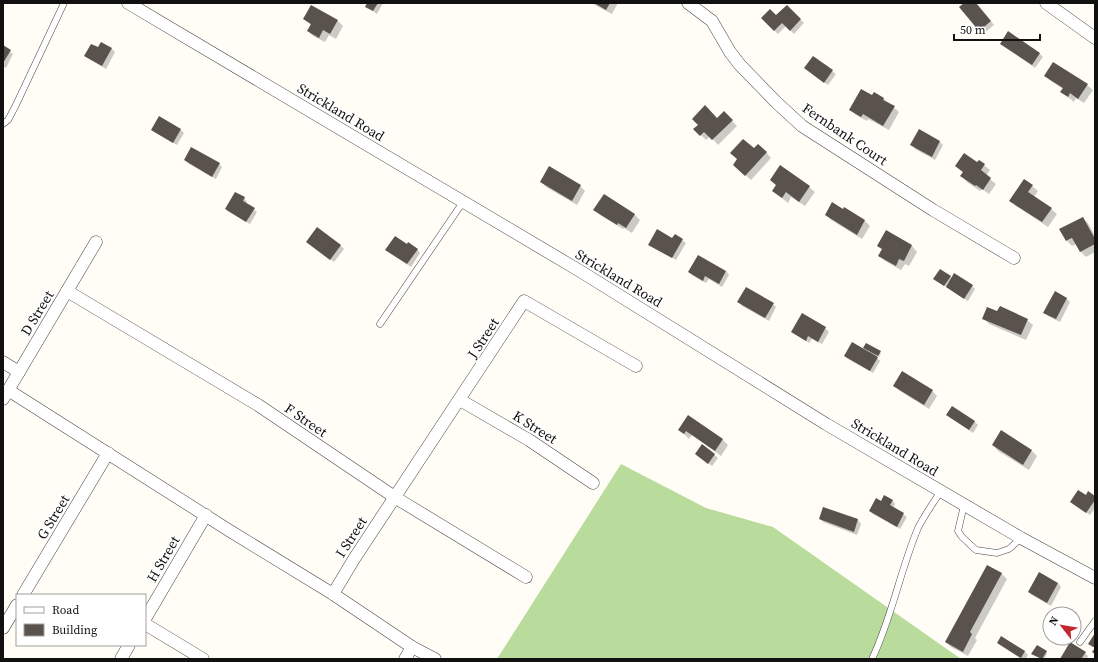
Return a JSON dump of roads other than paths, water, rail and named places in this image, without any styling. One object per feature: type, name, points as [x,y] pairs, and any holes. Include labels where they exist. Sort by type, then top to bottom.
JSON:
[{"type":"street","name":"Strickland Road","points":[[128,3],[613,291],[826,424],[1021,538],[1095,578]]},
{"type":"street","name":"Fernbank Court","points":[[688,3],[712,21],[730,52],[740,65],[802,126],[934,210],[1014,258]]},
{"type":"street","points":[[1046,3],[1095,38]]},
{"type":"street","name":"D Street","points":[[6,395],[96,242]]},
{"type":"street","name":"F Street","points":[[68,291],[258,405],[396,498],[526,577]]},
{"type":"street","name":"J Street","points":[[396,498],[524,302],[636,366]]},
{"type":"street","points":[[3,362],[19,372]]},
{"type":"street","points":[[6,395],[108,453],[230,531],[333,594],[412,646],[435,659]]},
{"type":"street","name":"K Street","points":[[460,400],[529,440],[593,483]]},
{"type":"street","name":"G Street","points":[[24,594],[108,453]]},
{"type":"street","name":"I Street","points":[[333,594],[354,559],[396,498]]},
{"type":"street","name":"H Street","points":[[146,617],[206,515]]},
{"type":"street","points":[[3,628],[16,608]]},
{"type":"street","points":[[146,625],[204,659]]},
{"type":"street","points":[[121,659],[128,646]]},
{"type":"street","points":[[405,659],[412,646]]},
{"type":"lane","points":[[3,124],[8,120],[15,107],[64,3]]},
{"type":"lane","points":[[380,324],[463,202]]},
{"type":"lane","points":[[872,659],[882,639],[919,526],[940,491]]},
{"type":"lane","points":[[964,505],[958,531],[962,537],[976,550],[997,552],[1009,549],[1021,538]]},
{"type":"lane","points":[[1082,639],[1095,620]]}]
